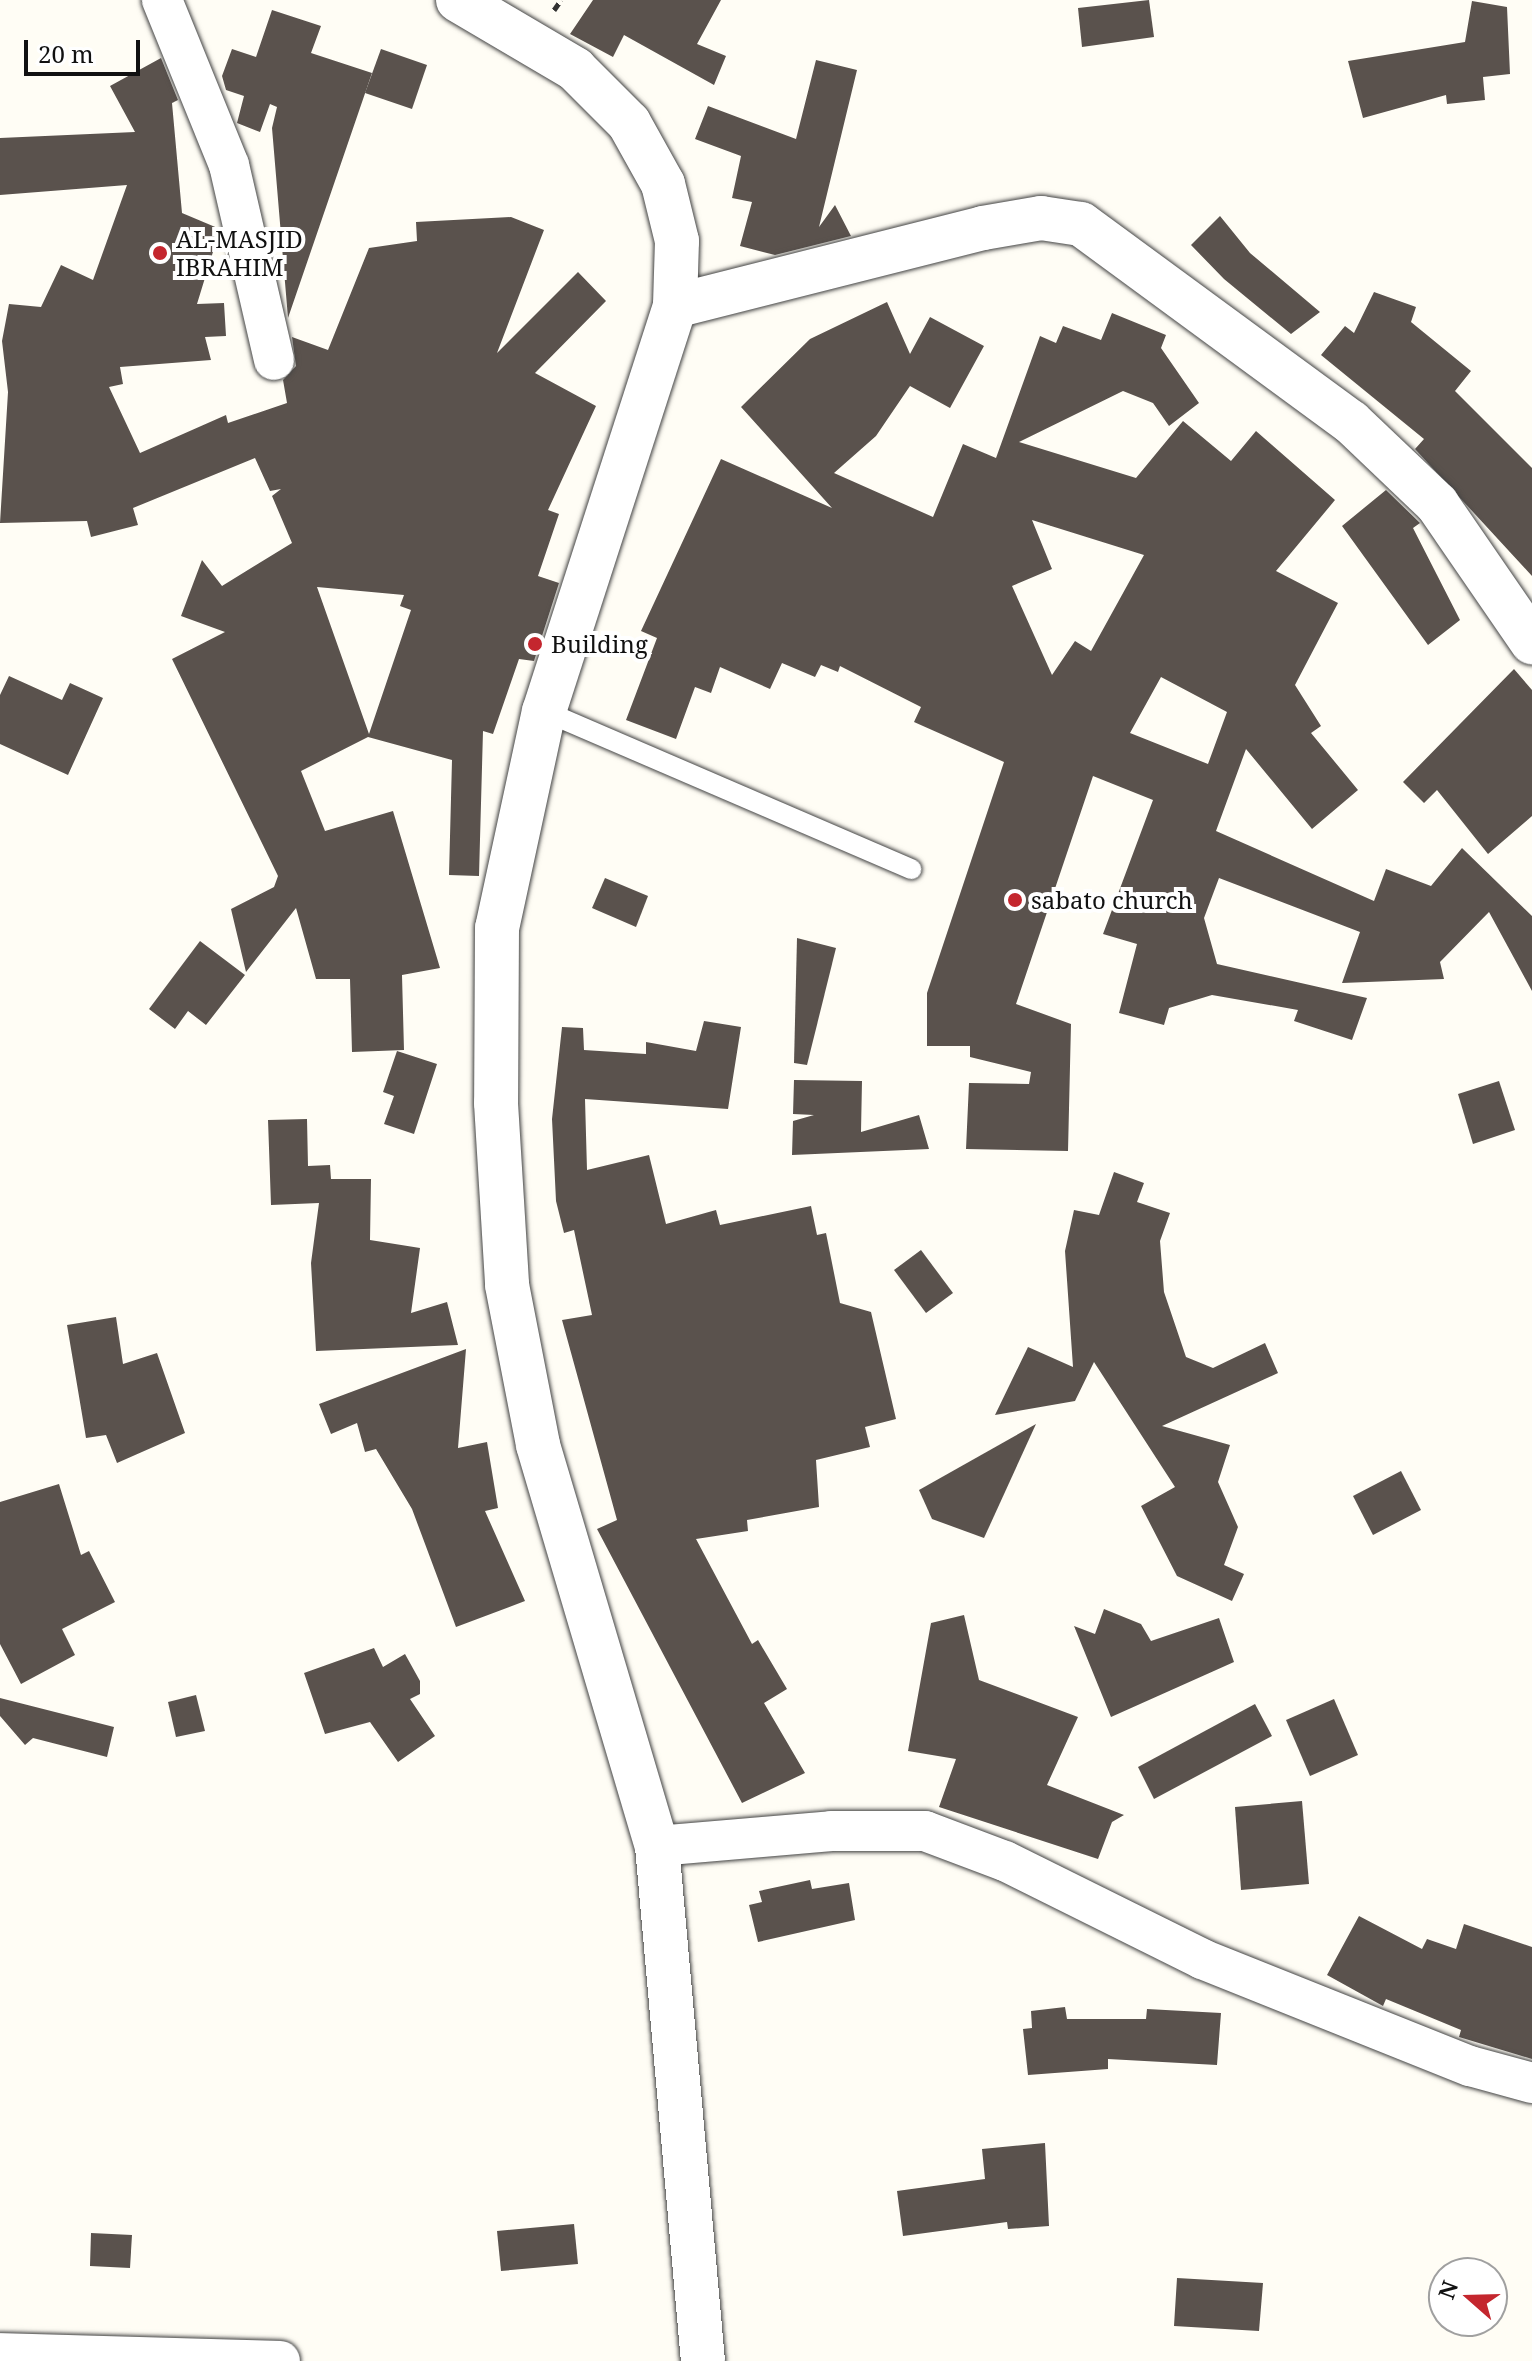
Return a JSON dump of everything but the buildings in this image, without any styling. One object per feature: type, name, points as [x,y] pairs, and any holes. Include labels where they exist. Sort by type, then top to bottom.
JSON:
[{"type":"street","points":[[162,0],[229,165],[274,360]]},
{"type":"street","points":[[458,0],[575,69],[629,123],[663,184],[677,241],[675,306],[544,711],[497,928],[496,1103],[507,1285],[538,1445],[657,1846],[703,2361]]},
{"type":"street","points":[[675,306],[983,228],[1041,218],[1081,224],[1351,422],[1437,504],[1532,642]]},
{"type":"street","points":[[657,1846],[831,1831],[925,1831],[1005,1861],[1202,1959],[1470,2066],[1532,2083]]},
{"type":"street","points":[[0,2353],[280,2361]]},
{"type":"lane","points":[[544,711],[911,869]]},
{"type":"place","name":"AL-MASJID IBRAHIM","points":[[160,253]]},
{"type":"place","name":"Building","points":[[535,644]]},
{"type":"place","name":"sabato church","points":[[1015,900]]}]
